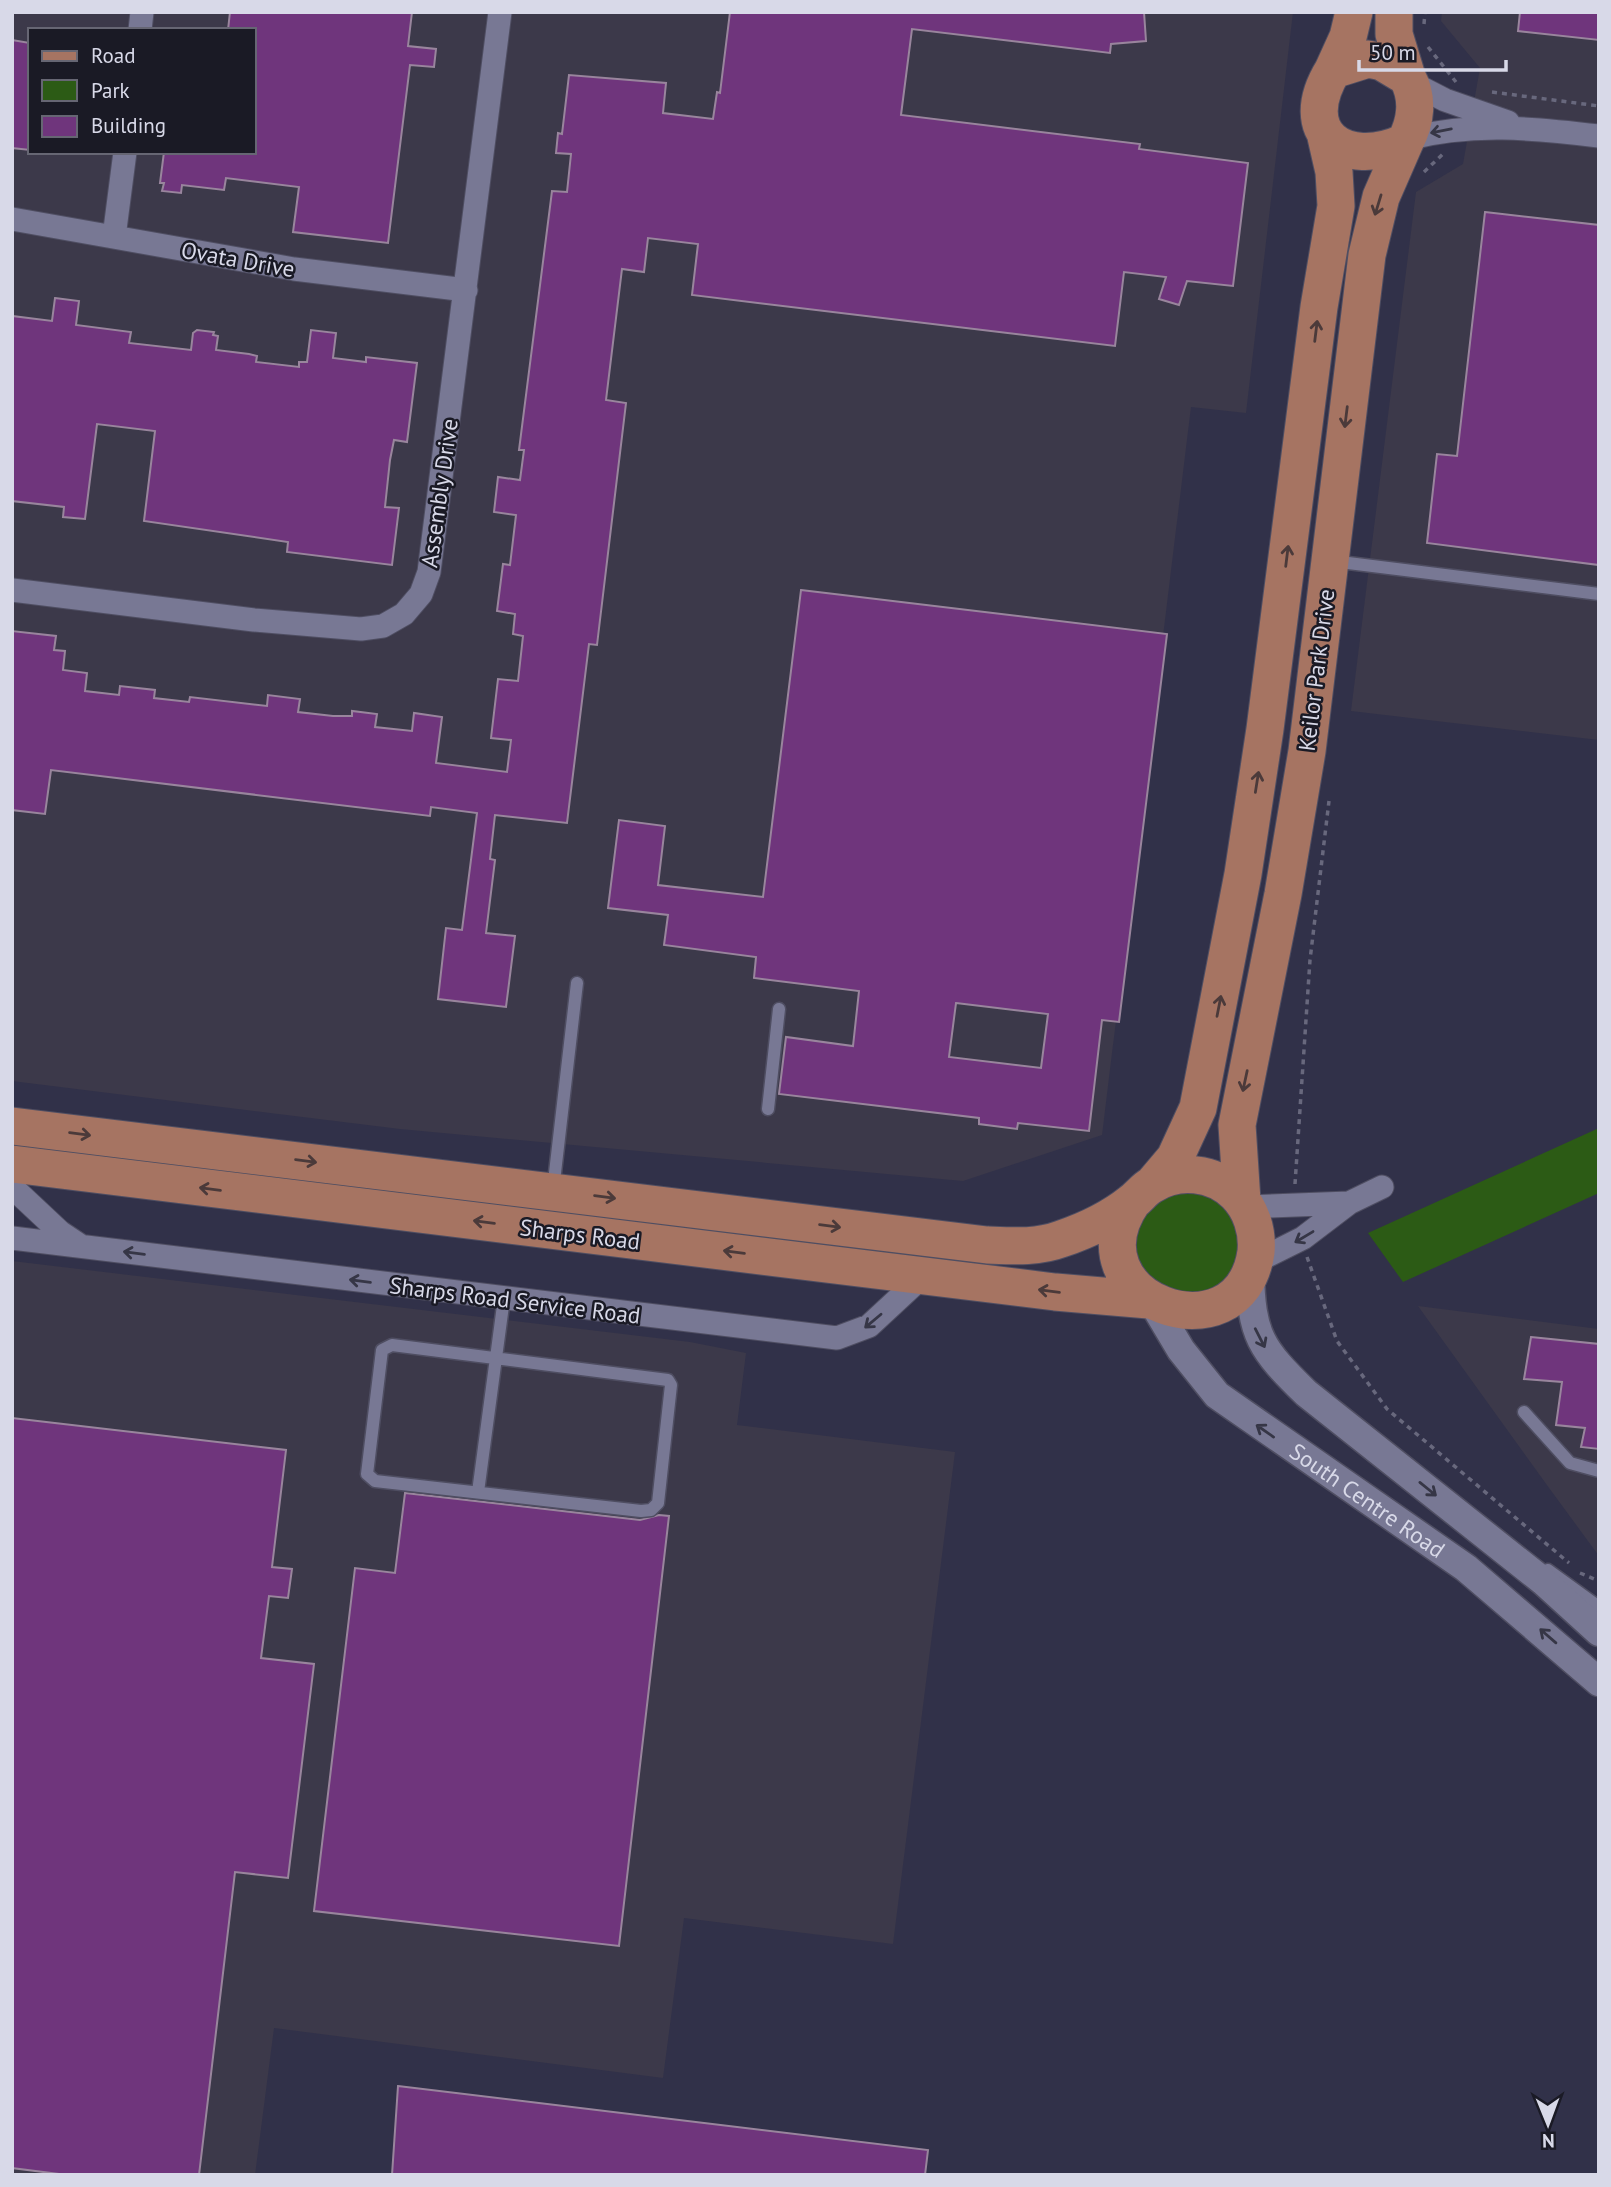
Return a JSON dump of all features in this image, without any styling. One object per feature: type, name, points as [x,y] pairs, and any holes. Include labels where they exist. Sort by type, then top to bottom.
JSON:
[{"type":"main road","points":[[1354,12],[1348,37],[1318,99],[1317,110],[1326,137],[1339,145],[1365,152],[1392,148],[1417,138],[1415,105],[1394,34],[1409,19]]},
{"type":"main road","points":[[1333,70],[1368,59],[1382,62],[1409,80]]},
{"type":"main road","name":"Keilor Park Drive","points":[[1143,1192],[1175,1158],[1196,1116],[1243,874],[1265,729],[1319,307],[1336,206],[1334,172],[1326,137]]},
{"type":"main road","name":"Keilor Park Drive","points":[[1244,1204],[1237,1125],[1296,823],[1367,255],[1381,197],[1417,138]]},
{"type":"main road","name":"Sharps Road","points":[[12,1126],[951,1241],[1020,1246],[1061,1239],[1099,1223],[1143,1192]]},
{"type":"main road","name":"Sharps Road","points":[[12,1164],[1055,1292],[1151,1301]]},
{"type":"main road","points":[[1181,1175],[1201,1176],[1228,1187],[1244,1204],[1256,1234],[1252,1267],[1229,1298],[1209,1308],[1175,1310],[1151,1301],[1129,1280],[1120,1254],[1121,1226],[1143,1192],[1181,1175]]},
{"type":"street","name":"Assembly Drive","points":[[12,590],[371,629],[394,622],[421,594],[429,572],[499,12]]},
{"type":"street","points":[[1409,80],[1453,95],[1524,127]]},
{"type":"street","points":[[1417,138],[1524,127],[1599,136]]},
{"type":"street","points":[[114,237],[125,154]]},
{"type":"street","name":"Ovata Drive","points":[[12,219],[294,269],[466,290]]},
{"type":"street","name":"Sharps Road Service Road","points":[[12,1187],[60,1232],[84,1247]]},
{"type":"street","points":[[1252,1267],[1303,1238],[1349,1203],[1382,1187]]},
{"type":"street","points":[[1244,1204],[1297,1207],[1349,1203]]},
{"type":"street","name":"Sharps Road Service Road","points":[[12,1238],[837,1338],[869,1326],[924,1275]]},
{"type":"street","name":"South Centre Road","points":[[1252,1267],[1254,1325],[1262,1344],[1280,1368],[1306,1393],[1543,1581],[1599,1632]]},
{"type":"street","name":"South Centre Road","points":[[1151,1301],[1181,1350],[1217,1395],[1466,1568],[1599,1682]]},
{"type":"lane","points":[[1328,561],[1599,594]]},
{"type":"lane","points":[[553,1191],[577,983]]},
{"type":"lane","points":[[768,1110],[779,1009]]},
{"type":"lane","points":[[478,1492],[504,1298]]},
{"type":"lane","points":[[393,1345],[668,1380],[671,1385],[658,1503],[651,1510],[478,1492],[375,1481],[369,1478],[383,1350],[393,1345]]},
{"type":"lane","points":[[1524,1412],[1570,1463],[1599,1471]]},
{"type":"lane","points":[[1456,1512],[1570,1584],[1599,1607]]},
{"type":"path","points":[[1409,19],[1425,12]]},
{"type":"path","points":[[1422,39],[1454,79],[1453,95]]},
{"type":"path","points":[[1453,95],[1454,79]]},
{"type":"path","points":[[1487,92],[1599,106]]},
{"type":"path","points":[[1413,180],[1446,155],[1417,138]]},
{"type":"path","points":[[1297,1207],[1294,1165],[1300,1085],[1310,960],[1330,790]]},
{"type":"path","points":[[1303,1238],[1310,1270],[1338,1341],[1387,1409],[1580,1572],[1599,1581]]},
{"type":"shaded area","points":[[12,12],[1293,12],[1246,413],[1191,407],[1102,1135],[963,1181],[400,1129],[12,1081]]},
{"type":"shaded area","points":[[1442,12],[1599,12],[1599,740],[1351,711],[1416,192],[1463,164],[1480,68],[1441,21]]},
{"type":"shaded area","points":[[12,1261],[690,1342],[746,1353],[737,1425],[955,1452],[893,1944],[684,1918],[663,2078],[274,2028],[255,2175],[12,2175]]},
{"type":"shaded area","points":[[1418,1306],[1599,1329],[1599,1556],[1552,1492]]},
{"type":"green space","points":[[1599,1128],[1599,1193],[1403,1282],[1368,1233]]},
{"type":"green space","points":[[1188,1190],[1208,1194],[1225,1205],[1236,1222],[1240,1242],[1236,1262],[1225,1279],[1208,1290],[1188,1294],[1168,1290],[1151,1279],[1140,1262],[1136,1242],[1140,1222],[1151,1205],[1168,1194]]},
{"type":"building","points":[[230,12],[412,12],[408,46],[436,49],[434,67],[410,65],[388,243],[293,232],[299,187],[226,178],[224,190],[182,185],[181,193],[162,191],[164,183],[160,183],[164,154],[256,154],[256,28],[228,28]]},
{"type":"building","points":[[730,12],[1144,12],[1146,41],[1111,44],[1110,53],[912,29],[901,115],[1140,144],[1139,149],[1248,163],[1233,286],[1187,281],[1179,305],[1159,299],[1166,277],[1124,272],[1115,346],[692,295],[698,244],[648,238],[644,272],[622,269],[606,400],[626,403],[597,645],[589,644],[567,823],[495,815],[490,859],[495,860],[486,933],[515,936],[506,1007],[438,999],[446,928],[462,930],[477,813],[431,807],[430,816],[51,770],[45,814],[12,810],[12,631],[56,636],[54,650],[65,651],[63,670],[87,673],[85,691],[119,695],[120,686],[155,690],[154,698],[189,702],[190,697],[267,706],[268,695],[300,699],[298,712],[333,716],[352,716],[352,711],[377,714],[375,727],[412,731],[414,713],[442,717],[436,763],[507,772],[511,740],[491,738],[498,679],[518,681],[523,636],[513,634],[515,614],[497,611],[503,564],[510,565],[516,515],[494,512],[498,477],[520,480],[524,450],[519,450],[552,191],[567,192],[571,154],[556,153],[558,133],[562,134],[569,75],[666,83],[663,113],[713,119],[717,92],[720,93]]},
{"type":"building","points":[[1520,12],[1599,12],[1599,40],[1518,31]]},
{"type":"building","points":[[12,40],[28,43],[28,150],[12,148]]},
{"type":"building","points":[[1485,212],[1599,225],[1599,565],[1427,543],[1437,454],[1457,456]]},
{"type":"building","points":[[55,298],[79,301],[76,325],[131,332],[129,343],[191,350],[193,333],[197,330],[214,332],[213,335],[218,336],[216,350],[257,356],[256,362],[299,367],[299,362],[307,362],[311,330],[336,333],[333,358],[366,362],[366,357],[417,363],[407,442],[394,440],[390,460],[385,507],[399,508],[392,565],[287,552],[288,542],[144,521],[155,431],[97,424],[85,519],[63,517],[64,507],[12,501],[12,316],[52,321]]},
{"type":"building","points":[[801,590],[1167,634],[1119,1022],[1102,1020],[1089,1131],[1018,1123],[1017,1129],[979,1124],[979,1118],[779,1094],[786,1037],[853,1046],[859,991],[754,978],[756,957],[664,945],[668,915],[608,908],[619,820],[665,826],[658,885],[763,897]],"holes":[[[956,1003],[1048,1014],[1041,1068],[949,1057]]]},
{"type":"building","points":[[1531,1337],[1599,1344],[1599,1449],[1581,1447],[1585,1428],[1556,1425],[1562,1382],[1524,1379]]},
{"type":"building","points":[[12,1418],[286,1450],[272,1567],[292,1569],[288,1598],[269,1596],[261,1658],[314,1664],[288,1878],[235,1872],[199,2175],[67,2175],[12,2168]]},
{"type":"building","points":[[405,1493],[640,1520],[659,1515],[669,1516],[619,1946],[314,1911],[355,1568],[395,1573]]},
{"type":"building","points":[[398,2086],[928,2150],[925,2175],[392,2175]]}]
